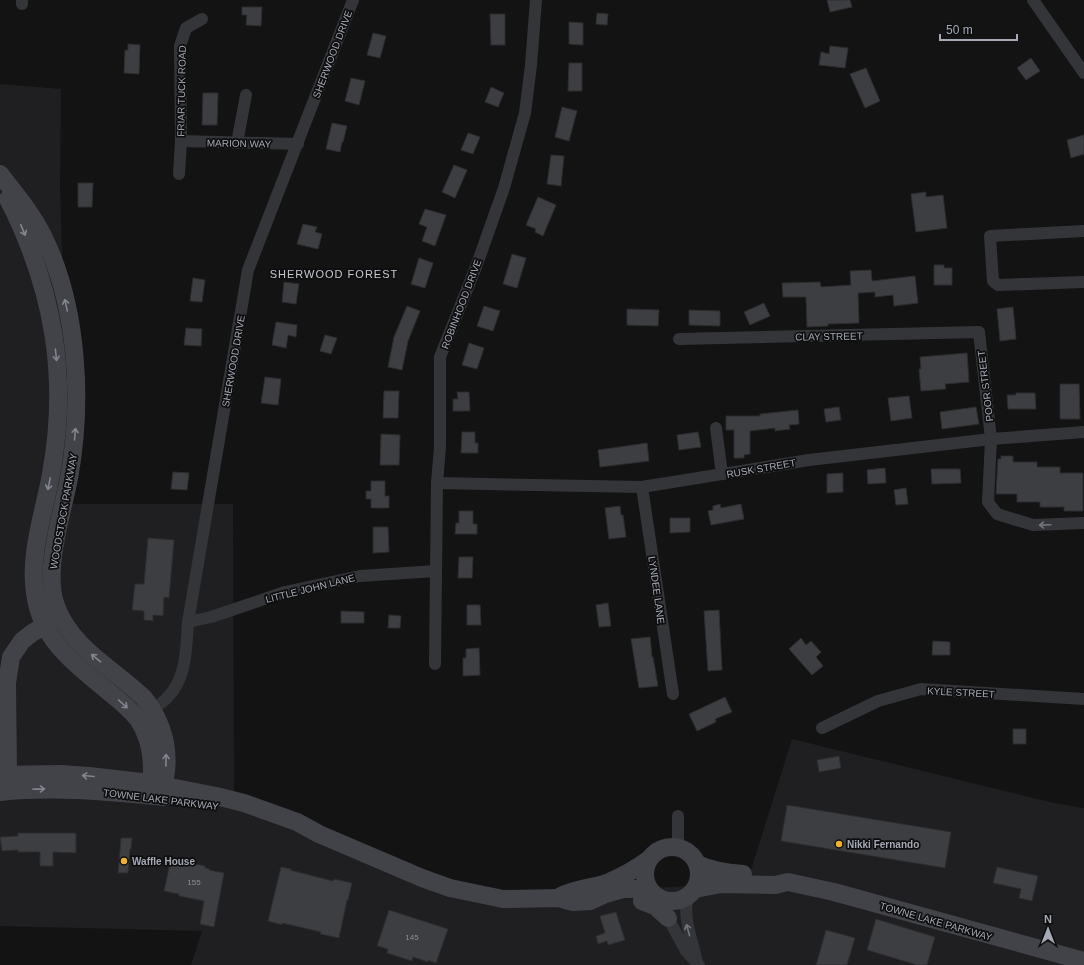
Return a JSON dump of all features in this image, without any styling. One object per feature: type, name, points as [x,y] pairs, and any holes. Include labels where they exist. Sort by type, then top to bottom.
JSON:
[{"type":"main road","name":"WOODSTOCK PARKWAY","points":[[0,174],[35,221],[54,260],[62,285],[72,334],[77,390],[76,418],[74,448],[52,559],[51,576],[55,605],[68,631],[78,642],[134,689],[152,709],[160,723],[165,737],[166,761],[157,788]]},
{"type":"main road","name":"WOODSTOCK PARKWAY","points":[[0,182],[26,237],[43,284],[54,337],[57,364],[59,417],[56,446],[35,557],[34,576],[38,610],[53,641],[64,654],[121,702],[137,718],[148,739],[152,769],[157,788]]},
{"type":"main road","points":[[4,774],[7,683],[11,658],[22,641],[44,625],[60,617]]},
{"type":"main road","points":[[126,780],[143,770],[147,764],[150,749]]},
{"type":"main road","name":"TOWNE LAKE PARKWAY","points":[[4,774],[60,774],[126,780],[319,834],[396,868],[450,888],[503,899],[559,898],[573,902],[590,901],[605,894],[623,890],[638,889],[657,897]]},
{"type":"main road","name":"TOWNE LAKE PARKWAY","points":[[0,792],[27,790],[157,788]]},
{"type":"main road","points":[[669,847],[678,848],[686,851],[692,856],[697,864],[699,872],[698,880],[691,893],[680,900],[670,901],[657,897],[647,887],[645,869],[648,860],[661,849],[669,847]]},
{"type":"main road","name":"TOWNE LAKE PARKWAY","points":[[559,898],[568,893],[609,882],[634,870],[648,860]]},
{"type":"main road","name":"TOWNE LAKE PARKWAY","points":[[697,864],[709,870],[724,873],[779,876],[788,882],[834,892],[1084,962]]},
{"type":"main road","name":"TOWNE LAKE PARKWAY","points":[[691,893],[721,884],[775,885],[788,882]]},
{"type":"main road","points":[[590,901],[628,896],[648,903],[661,911],[668,918]]},
{"type":"street","name":"SHERWOOD DRIVE","points":[[137,718],[167,699],[176,687],[183,673],[188,622],[248,270],[353,0]]},
{"type":"street","name":"ROBINHOOD DRIVE","points":[[435,664],[437,483],[440,447],[440,358],[476,267],[504,188],[525,113],[531,65],[536,0]]},
{"type":"street","points":[[1033,0],[1084,74]]},
{"type":"street","name":"FRIAR TUCK ROAD","points":[[179,174],[181,141],[180,46],[186,28],[202,19]]},
{"type":"street","points":[[237,143],[246,95]]},
{"type":"street","name":"MARION WAY","points":[[181,141],[298,144]]},
{"type":"street","points":[[1084,231],[990,236],[993,280],[998,285],[1084,282]]},
{"type":"street","name":"CLAY STREET","points":[[679,339],[978,332]]},
{"type":"street","name":"POOR STREET","points":[[978,332],[991,439],[988,502],[997,514],[1033,525],[1084,523]]},
{"type":"street","points":[[716,428],[722,474]]},
{"type":"street","name":"RUSK STREET","points":[[437,483],[642,487],[809,460],[991,439],[1084,432]]},
{"type":"street","name":"LYNDEE LANE","points":[[642,487],[672,694]]},
{"type":"street","name":"LITTLE JOHN LANE","points":[[188,622],[211,617],[285,592],[360,576],[436,571]]},
{"type":"street","name":"KYLE STREET","points":[[822,728],[878,701],[921,689],[1084,699]]},
{"type":"street","points":[[678,816],[678,848]]},
{"type":"street","points":[[691,893],[686,904],[686,919],[698,964]]},
{"type":"street","points":[[657,897],[686,951],[698,964]]},
{"type":"shaded area","points":[[0,84],[61,89],[60,187],[70,504],[233,504],[234,803],[492,896],[747,883],[792,739],[1054,803],[1084,808],[1084,965],[191,965],[202,931],[0,926]]},
{"type":"building","points":[[827,0],[850,0],[852,7],[830,12]]},
{"type":"building","points":[[242,7],[262,7],[261,26],[246,25],[247,15],[242,15]]},
{"type":"building","points":[[597,13],[608,14],[607,25],[596,24]]},
{"type":"building","points":[[490,14],[505,14],[505,45],[491,45]]},
{"type":"building","points":[[569,22],[583,23],[583,45],[569,44]]},
{"type":"building","points":[[373,33],[386,36],[380,58],[367,55]]},
{"type":"building","points":[[128,44],[140,45],[139,74],[124,73],[125,50],[128,50]]},
{"type":"building","points":[[830,46],[848,48],[845,68],[819,65],[821,52],[829,54]]},
{"type":"building","points":[[1031,58],[1040,71],[1026,80],[1017,68]]},
{"type":"building","points":[[569,63],[582,63],[582,91],[568,91]]},
{"type":"building","points":[[866,68],[880,101],[865,108],[850,74]]},
{"type":"building","points":[[351,78],[365,81],[359,105],[345,101]]},
{"type":"building","points":[[491,87],[504,93],[498,107],[485,102]]},
{"type":"building","points":[[203,93],[218,93],[217,125],[202,125]]},
{"type":"building","points":[[562,107],[577,111],[569,141],[555,137]]},
{"type":"building","points":[[332,123],[347,126],[340,152],[326,149]]},
{"type":"building","points":[[468,133],[480,137],[473,154],[461,150]]},
{"type":"building","points":[[1084,135],[1084,154],[1071,158],[1067,140]]},
{"type":"building","points":[[551,155],[564,156],[561,186],[547,184]]},
{"type":"building","points":[[454,165],[467,170],[455,198],[442,192]]},
{"type":"building","points":[[78,183],[93,183],[92,207],[78,207]]},
{"type":"building","points":[[926,192],[926,197],[943,195],[947,228],[916,232],[911,194]]},
{"type":"building","points":[[538,197],[556,205],[543,236],[535,232],[536,229],[526,225]]},
{"type":"building","points":[[425,209],[446,215],[435,246],[422,241],[427,227],[419,224]]},
{"type":"building","points":[[303,224],[317,227],[315,232],[322,234],[318,249],[297,244]]},
{"type":"building","points":[[512,254],[526,258],[517,288],[503,284]]},
{"type":"building","points":[[419,258],[433,263],[425,288],[411,284]]},
{"type":"building","points":[[934,265],[944,265],[944,268],[952,268],[952,285],[934,285]]},
{"type":"building","points":[[871,270],[872,281],[915,276],[918,303],[894,306],[893,295],[875,297],[875,292],[858,293],[859,323],[828,324],[828,326],[807,327],[806,297],[783,297],[782,283],[820,282],[821,287],[851,285],[850,271]]},
{"type":"building","points":[[193,278],[205,280],[202,302],[190,301]]},
{"type":"building","points":[[284,282],[299,284],[296,304],[282,302]]},
{"type":"building","points":[[764,303],[770,316],[750,325],[744,312]]},
{"type":"building","points":[[407,306],[420,311],[408,341],[402,370],[388,367],[394,337]]},
{"type":"building","points":[[484,306],[500,311],[493,331],[477,326]]},
{"type":"building","points":[[1013,307],[1016,339],[1000,341],[997,309]]},
{"type":"building","points":[[627,309],[659,310],[658,326],[627,325]]},
{"type":"building","points":[[689,310],[720,311],[720,326],[689,325]]},
{"type":"building","points":[[276,322],[297,325],[296,337],[288,335],[286,348],[272,345]]},
{"type":"building","points":[[186,328],[202,329],[201,346],[184,345]]},
{"type":"building","points":[[325,335],[337,338],[331,354],[320,351]]},
{"type":"building","points":[[469,343],[484,348],[477,369],[462,365]]},
{"type":"building","points":[[967,353],[969,382],[945,384],[946,389],[921,391],[919,369],[921,369],[920,357]]},
{"type":"building","points":[[265,377],[281,379],[278,405],[261,403]]},
{"type":"building","points":[[1060,384],[1079,384],[1080,419],[1060,419]]},
{"type":"building","points":[[384,391],[399,391],[398,418],[383,418]]},
{"type":"building","points":[[457,392],[469,392],[470,411],[453,411],[453,399],[458,399]]},
{"type":"building","points":[[1016,393],[1035,393],[1036,409],[1008,409],[1007,395],[1016,395]]},
{"type":"building","points":[[909,396],[912,418],[891,421],[888,398]]},
{"type":"building","points":[[839,407],[841,420],[826,422],[824,409]]},
{"type":"building","points":[[976,407],[979,424],[942,429],[940,412]]},
{"type":"building","points":[[798,410],[799,424],[789,425],[790,429],[775,431],[775,428],[750,431],[750,454],[744,455],[744,458],[734,458],[734,430],[726,430],[726,416],[760,416],[760,414]]},
{"type":"building","points":[[462,432],[475,432],[475,443],[478,443],[478,453],[461,453]]},
{"type":"building","points":[[698,432],[701,447],[679,450],[677,435]]},
{"type":"building","points":[[381,434],[400,435],[399,465],[380,465]]},
{"type":"building","points":[[647,443],[649,461],[600,467],[598,450]]},
{"type":"building","points":[[1001,456],[1013,456],[1013,462],[1037,462],[1037,467],[1060,467],[1060,473],[1083,473],[1083,511],[1064,511],[1064,507],[1040,507],[1040,502],[1017,502],[1017,494],[996,494],[998,459],[1001,459]]},
{"type":"building","points":[[885,468],[886,483],[868,484],[867,470]]},
{"type":"building","points":[[931,469],[960,469],[961,483],[932,484]]},
{"type":"building","points":[[173,472],[189,473],[187,490],[171,489]]},
{"type":"building","points":[[843,473],[843,492],[827,493],[827,474]]},
{"type":"building","points":[[371,481],[385,481],[385,496],[389,496],[389,508],[371,508],[371,499],[366,499],[366,491],[371,491]]},
{"type":"building","points":[[906,488],[908,504],[896,505],[894,490]]},
{"type":"building","points":[[720,504],[721,508],[741,504],[744,519],[711,525],[708,511],[713,510],[713,506]]},
{"type":"building","points":[[620,506],[621,515],[623,515],[626,537],[609,539],[605,508]]},
{"type":"building","points":[[459,511],[473,511],[473,524],[477,524],[477,534],[455,534],[456,523],[459,523]]},
{"type":"building","points":[[670,518],[690,518],[690,532],[670,533]]},
{"type":"building","points":[[373,527],[388,527],[389,552],[373,553]]},
{"type":"building","points":[[148,538],[174,540],[169,598],[164,597],[163,616],[153,615],[153,621],[144,620],[144,611],[132,610],[135,584],[144,584]]},
{"type":"building","points":[[459,557],[473,557],[472,578],[458,578]]},
{"type":"building","points":[[608,603],[611,626],[599,627],[596,605]]},
{"type":"building","points":[[467,605],[480,605],[481,625],[467,625]]},
{"type":"building","points":[[719,610],[722,670],[708,671],[704,611]]},
{"type":"building","points":[[341,611],[364,612],[364,623],[341,623]]},
{"type":"building","points":[[389,615],[401,616],[400,628],[388,628]]},
{"type":"building","points":[[650,637],[652,657],[658,686],[639,688],[631,639]]},
{"type":"building","points":[[801,638],[806,645],[811,641],[821,652],[816,657],[823,666],[812,675],[789,649]]},
{"type":"building","points":[[933,641],[950,642],[950,655],[932,655]]},
{"type":"building","points":[[479,648],[480,675],[463,676],[463,658],[466,658],[466,649]]},
{"type":"building","points":[[725,697],[732,712],[715,719],[716,722],[697,731],[689,714]]},
{"type":"building","points":[[1013,729],[1026,729],[1026,744],[1013,744]]},
{"type":"building","points":[[839,756],[841,768],[819,772],[817,760]]},
{"type":"building","points":[[787,805],[951,832],[945,868],[781,841]]},
{"type":"building","points":[[18,833],[76,833],[76,853],[53,852],[53,866],[40,866],[40,852],[18,852],[18,850],[2,851],[0,837],[18,836]]},
{"type":"building","name":"Waffle House","points":[[121,838],[132,838],[128,873],[118,873]]},
{"type":"building","points":[[170,863],[189,865],[190,863],[205,866],[205,868],[210,869],[209,870],[224,873],[214,927],[200,924],[204,901],[179,896],[179,894],[164,891]]},
{"type":"building","points":[[281,867],[333,881],[334,879],[352,883],[339,938],[320,934],[321,932],[268,921]]},
{"type":"building","points":[[997,867],[1038,876],[1032,901],[1019,898],[1021,889],[993,883]]},
{"type":"building","points":[[389,910],[448,929],[436,963],[413,957],[412,961],[387,953],[388,949],[377,946]]},
{"type":"building","points":[[616,912],[625,940],[608,945],[607,941],[598,944],[596,936],[605,933],[600,916]]},
{"type":"building","points":[[876,919],[935,937],[927,965],[917,965],[867,950]]},
{"type":"building","points":[[826,930],[855,938],[847,965],[816,965]]},
{"type":"place","name":"Nikki Fernando","points":[[839,844]]},
{"type":"place","name":"Waffle House","points":[[124,861]]},
{"type":"district","name":"SHERWOOD FOREST","points":[[334,274]]}]
